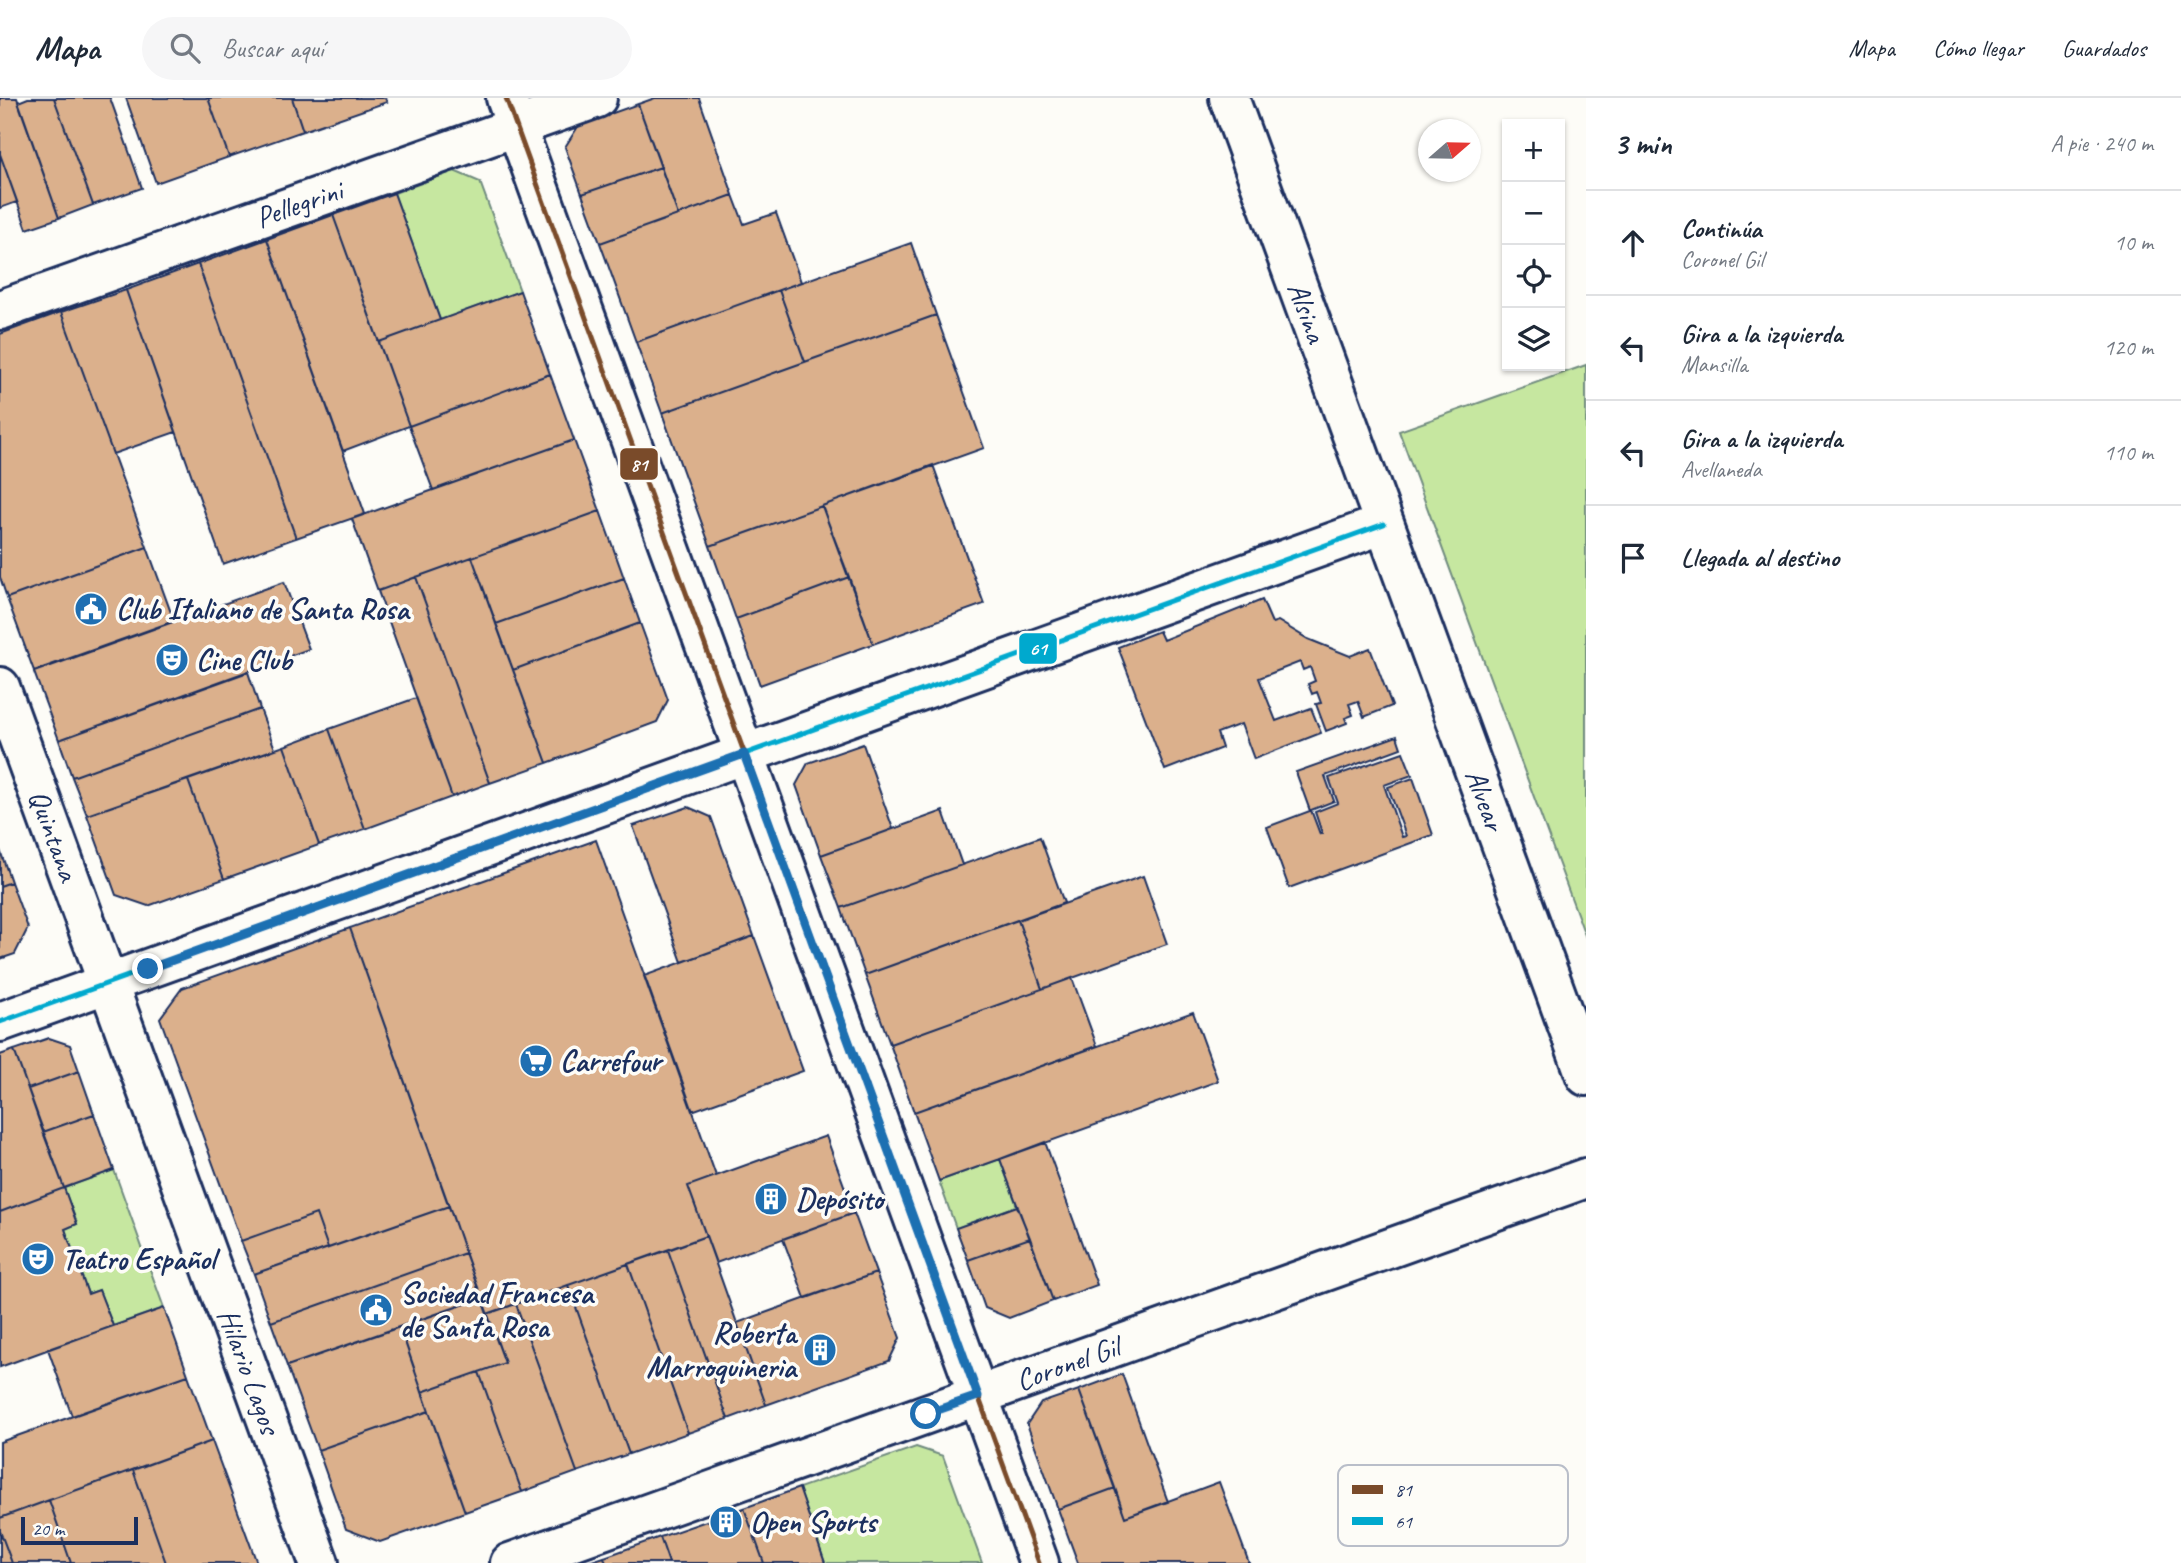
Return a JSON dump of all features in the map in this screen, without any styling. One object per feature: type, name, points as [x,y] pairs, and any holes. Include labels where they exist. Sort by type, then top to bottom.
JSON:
[{"type":"street","name":"Pellegrini","points":[[0,310],[511,112],[597,98]]},
{"type":"street","name":"Alsina","points":[[1229,98],[1384,524]]},
{"type":"street","points":[[511,112],[1039,1563]]},
{"type":"street","points":[[0,1022],[1384,524]]},
{"type":"street","name":"Alvear","points":[[1384,524],[1586,1076]]},
{"type":"street","name":"Quintana","points":[[0,687],[108,983]]},
{"type":"street","name":"Hilario Lagos","points":[[108,983],[319,1563]]},
{"type":"street","name":"Coronel Gil","points":[[510,1563],[1586,1178]]},
{"type":"green space","points":[[454,171],[480,182],[520,291],[440,320],[394,193]]},
{"type":"green space","points":[[1586,365],[1586,938],[1399,431]]},
{"type":"green space","points":[[1000,1159],[1017,1206],[956,1228],[939,1181]]},
{"type":"green space","points":[[114,1170],[164,1308],[113,1326],[99,1290],[88,1294],[65,1229],[77,1224],[64,1188]]},
{"type":"green space","points":[[916,1447],[943,1456],[982,1563],[825,1563],[799,1488]]},
{"type":"building","points":[[0,98],[17,98],[59,218],[27,229],[0,154]]},
{"type":"building","points":[[28,98],[54,98],[93,205],[59,218],[18,102]]},
{"type":"building","points":[[54,98],[110,98],[142,188],[93,205]]},
{"type":"building","points":[[126,98],[208,98],[229,157],[156,183]]},
{"type":"building","points":[[208,98],[292,98],[303,131],[229,157]]},
{"type":"building","points":[[292,98],[385,98],[387,102],[303,131]]},
{"type":"building","points":[[655,98],[699,98],[733,195],[678,215],[638,104]]},
{"type":"building","points":[[638,104],[661,167],[582,194],[565,147],[579,125]]},
{"type":"building","points":[[0,154],[17,202],[0,208]]},
{"type":"building","points":[[661,167],[678,215],[600,243],[582,194]]},
{"type":"building","points":[[394,193],[440,320],[379,342],[333,215]]},
{"type":"building","points":[[733,195],[744,224],[776,213],[801,282],[636,342],[600,243]]},
{"type":"building","points":[[333,215],[409,426],[343,451],[267,239]]},
{"type":"building","points":[[267,239],[365,514],[296,538],[198,264]]},
{"type":"building","points":[[911,243],[936,315],[805,362],[779,290]]},
{"type":"building","points":[[198,264],[296,538],[223,564],[126,290]]},
{"type":"building","points":[[126,290],[176,432],[113,454],[61,312]]},
{"type":"building","points":[[779,290],[805,362],[662,413],[636,342]]},
{"type":"building","points":[[520,291],[550,374],[409,426],[379,342]]},
{"type":"building","points":[[61,312],[147,547],[7,598],[0,577],[0,334]]},
{"type":"building","points":[[936,315],[984,448],[710,546],[662,413]]},
{"type":"building","points":[[550,374],[574,440],[433,490],[409,426]]},
{"type":"building","points":[[574,440],[600,511],[378,591],[352,519]]},
{"type":"building","points":[[933,465],[984,604],[873,644],[822,506]]},
{"type":"building","points":[[822,506],[849,577],[736,619],[710,546]]},
{"type":"building","points":[[600,511],[624,578],[496,624],[472,557]]},
{"type":"building","name":"Club Italiano de Santa Rosa","points":[[147,547],[174,621],[34,671],[7,598]]},
{"type":"building","points":[[472,557],[547,763],[490,783],[416,577]]},
{"type":"building","points":[[416,577],[490,783],[452,797],[378,591]]},
{"type":"building","points":[[849,577],[873,644],[760,685],[736,619]]},
{"type":"building","points":[[624,578],[640,623],[513,670],[496,624]]},
{"type":"building","name":"Cine Club","points":[[284,582],[309,649],[59,740],[34,672]]},
{"type":"building","points":[[1262,600],[1272,623],[1278,621],[1308,639],[1350,656],[1370,648],[1392,706],[1364,717],[1358,701],[1349,704],[1353,715],[1345,718],[1347,723],[1326,731],[1316,704],[1321,703],[1317,692],[1312,694],[1308,684],[1315,681],[1310,667],[1303,670],[1300,662],[1259,678],[1276,721],[1311,708],[1321,733],[1254,759],[1241,724],[1217,733],[1222,748],[1165,770],[1118,647],[1159,631],[1163,640]]},
{"type":"building","points":[[640,623],[668,700],[657,722],[547,763],[513,670]]},
{"type":"building","points":[[248,672],[260,709],[72,777],[59,740]]},
{"type":"building","points":[[416,698],[452,797],[365,829],[329,729]]},
{"type":"building","points":[[260,709],[275,749],[87,815],[72,777]]},
{"type":"building","points":[[329,729],[365,829],[319,845],[284,746]]},
{"type":"building","points":[[1397,736],[1401,748],[1325,776],[1334,801],[1311,810],[1320,834],[1322,833],[1315,812],[1338,803],[1329,778],[1403,752],[1412,775],[1384,785],[1402,837],[1406,836],[1388,787],[1413,778],[1433,835],[1289,888],[1267,827],[1310,811],[1296,772]]},
{"type":"building","points":[[863,744],[893,829],[821,855],[796,785],[808,763]]},
{"type":"building","points":[[284,746],[319,845],[224,879],[188,780]]},
{"type":"building","points":[[188,780],[224,879],[148,906],[116,895],[87,815]]},
{"type":"building","points":[[688,807],[711,817],[754,936],[682,962],[633,826]]},
{"type":"building","points":[[943,811],[962,865],[841,908],[821,855]]},
{"type":"building","points":[[1040,837],[1064,903],[865,975],[841,908]]},
{"type":"building","name":"Carrefour","points":[[596,840],[716,1176],[688,1186],[706,1236],[487,1314],[350,928]]},
{"type":"building","points":[[0,850],[11,882],[0,886]]},
{"type":"building","points":[[1143,876],[1167,944],[1042,989],[1018,920]]},
{"type":"building","points":[[11,882],[28,928],[15,954],[0,959],[0,886]]},
{"type":"building","points":[[1018,920],[1042,989],[890,1044],[865,975]]},
{"type":"building","points":[[350,928],[449,1206],[328,1248],[316,1214],[241,1241],[160,1018],[182,988]]},
{"type":"building","points":[[754,936],[803,1071],[692,1111],[644,976]]},
{"type":"building","points":[[1072,978],[1097,1046],[914,1112],[890,1044]]},
{"type":"building","points":[[1193,1012],[1218,1081],[939,1181],[914,1112]]},
{"type":"building","points":[[49,1038],[70,1045],[79,1071],[28,1089],[14,1050]]},
{"type":"building","points":[[14,1050],[64,1188],[0,1212],[0,1055]]},
{"type":"building","points":[[79,1071],[94,1114],[43,1132],[28,1089]]},
{"type":"building","points":[[94,1114],[114,1170],[64,1188],[43,1132]]},
{"type":"building","name":"Depósito","points":[[826,1136],[854,1213],[716,1263],[688,1186]]},
{"type":"building","points":[[1045,1142],[1097,1285],[1053,1301],[1000,1159]]},
{"type":"building","name":"Teatro Español","points":[[64,1188],[77,1224],[65,1229],[88,1294],[99,1290],[113,1326],[0,1367],[0,1212]]},
{"type":"building","points":[[449,1206],[465,1253],[271,1322],[254,1274]]},
{"type":"building","points":[[1017,1206],[1030,1238],[968,1260],[956,1228]]},
{"type":"building","points":[[854,1213],[876,1273],[805,1298],[783,1239]]},
{"type":"building","points":[[316,1214],[328,1248],[254,1274],[241,1241]]},
{"type":"building","points":[[706,1236],[766,1405],[728,1419],[668,1250]]},
{"type":"building","points":[[1030,1238],[1053,1301],[1009,1318],[985,1308],[968,1260]]},
{"type":"building","points":[[668,1250],[728,1419],[688,1433],[628,1264]]},
{"type":"building","name":"Sociedad Francesa de Santa Rosa","points":[[465,1253],[482,1298],[287,1366],[271,1322]]},
{"type":"building","points":[[628,1264],[688,1433],[629,1454],[568,1285]]},
{"type":"building","name":"Roberta Marroquineria","points":[[876,1273],[900,1338],[889,1361],[766,1405],[737,1323]]},
{"type":"building","points":[[568,1285],[629,1454],[577,1472],[516,1304]]},
{"type":"building","points":[[482,1298],[505,1363],[422,1392],[400,1327]]},
{"type":"building","points":[[516,1304],[577,1472],[522,1492],[479,1372],[505,1363],[487,1314]]},
{"type":"building","points":[[164,1308],[188,1375],[72,1416],[48,1349]]},
{"type":"building","points":[[400,1327],[429,1411],[318,1450],[287,1366]]},
{"type":"building","points":[[479,1372],[522,1492],[465,1512],[422,1392]]},
{"type":"building","points":[[1122,1374],[1168,1502],[1125,1517],[1079,1390]]},
{"type":"building","points":[[188,1375],[212,1441],[0,1518],[0,1442]]},
{"type":"building","points":[[1079,1390],[1115,1488],[1058,1509],[1027,1424],[1041,1403]]},
{"type":"building","points":[[429,1411],[465,1512],[380,1542],[346,1529],[318,1450]]},
{"type":"building","points":[[212,1441],[257,1563],[166,1563],[133,1470]]},
{"type":"building","points":[[133,1470],[166,1563],[71,1563],[49,1500]]},
{"type":"building","points":[[1219,1482],[1249,1563],[1078,1563],[1058,1509],[1115,1488],[1125,1517]]},
{"type":"building","points":[[799,1488],[825,1563],[764,1563],[744,1508]]},
{"type":"building","points":[[49,1500],[71,1563],[12,1563],[0,1531],[0,1518]]},
{"type":"building","name":"Open Sports","points":[[744,1508],[764,1563],[669,1563],[660,1537]]},
{"type":"building","points":[[0,1531],[12,1563],[0,1563]]},
{"type":"building","points":[[660,1537],[669,1563],[606,1563],[604,1557]]},
{"type":"building","points":[[604,1557],[606,1563],[586,1563]]},
{"type":"transit line","name":"81","points":[[506,98],[1039,1563]]},
{"type":"transit line","name":"61","points":[[0,1022],[1384,524]]},
{"type":"place","name":"Club Italiano de Santa Rosa","points":[[91,609]]},
{"type":"place","name":"Cine Club","points":[[172,660]]},
{"type":"place","name":"Carrefour","points":[[536,1061]]},
{"type":"place","name":"Depósito","points":[[771,1199]]},
{"type":"place","name":"Teatro Español","points":[[38,1259]]},
{"type":"place","name":"Sociedad Francesa de Santa Rosa","points":[[376,1310]]},
{"type":"place","name":"Roberta Marroquineria","points":[[820,1350]]},
{"type":"place","name":"Open Sports","points":[[726,1522]]},
{"type":"route","points":[[148,969],[744,754],[978,1396],[926,1414]]}]
